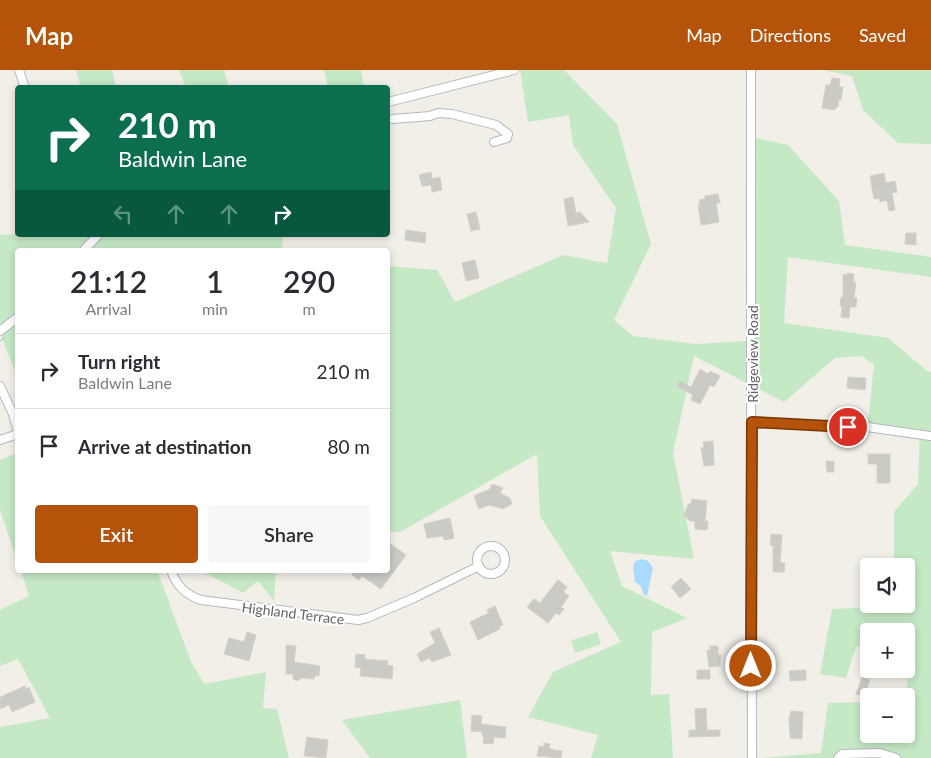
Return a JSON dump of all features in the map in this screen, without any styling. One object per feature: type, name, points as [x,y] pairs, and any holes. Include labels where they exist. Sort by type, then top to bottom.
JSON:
[{"type":"street","points":[[19,70],[24,85]]},
{"type":"street","points":[[390,101],[514,70]]},
{"type":"street","name":"Ridgeview Road","points":[[752,70],[750,566],[752,758]]},
{"type":"street","points":[[393,119],[430,116],[438,113],[474,118],[496,126],[508,134],[507,138],[494,142]]},
{"type":"street","points":[[86,248],[96,237]]},
{"type":"street","points":[[0,331],[15,319]]},
{"type":"street","points":[[0,386],[15,421]]},
{"type":"street","points":[[752,422],[867,427],[931,435]]},
{"type":"street","points":[[0,440],[15,433]]},
{"type":"street","name":"Highland Terrace","points":[[172,573],[184,591],[201,600],[358,620],[414,598],[479,566]]},
{"type":"street","points":[[838,758],[842,754],[880,753],[896,758]]},
{"type":"green space","points":[[76,70],[112,70],[116,85],[80,85]]},
{"type":"green space","points":[[179,70],[224,70],[228,85],[185,85]]},
{"type":"green space","points":[[324,70],[361,70],[364,85],[328,85]]},
{"type":"green space","points":[[520,70],[564,70],[617,124],[651,244],[614,320],[633,336],[695,344],[748,341],[750,137],[788,145],[839,201],[845,245],[931,257],[931,277],[788,257],[784,323],[888,338],[927,371],[931,372],[931,758],[763,758],[821,753],[828,703],[860,702],[860,743],[915,743],[915,688],[907,688],[907,678],[915,678],[915,623],[860,623],[860,646],[856,647],[846,678],[820,674],[832,609],[860,608],[860,613],[915,613],[915,558],[894,558],[894,512],[918,484],[920,431],[868,424],[874,364],[861,356],[835,358],[784,402],[694,356],[673,453],[694,559],[610,551],[622,586],[687,618],[652,632],[651,695],[669,694],[673,758],[591,758],[598,735],[528,717],[553,672],[621,642],[540,516],[537,454],[400,532],[390,531],[390,266],[437,270],[455,302],[563,255],[607,263],[616,208],[573,145],[569,115],[528,122]]},
{"type":"green space","points":[[823,70],[931,70],[931,144],[898,143],[863,110],[852,76]]},
{"type":"green space","points":[[15,234],[15,237],[283,237],[282,248],[15,248],[15,371],[0,333],[0,235]]},
{"type":"green space","points":[[15,454],[15,555],[0,510],[0,460]]},
{"type":"green space","points":[[22,573],[158,573],[191,662],[204,684],[266,672],[263,708],[277,709],[289,758],[0,758],[0,727],[50,718],[18,659],[0,666],[0,610],[29,596]]},
{"type":"green space","points":[[206,573],[276,573],[274,601],[258,581],[243,593]]},
{"type":"green space","points":[[597,632],[601,644],[575,653],[571,641]]},
{"type":"green space","points":[[460,700],[467,758],[370,758],[342,720]]},
{"type":"water","points":[[642,559],[648,561],[653,568],[647,596],[644,595],[641,586],[635,582],[633,566],[635,561]]},
{"type":"building","points":[[832,78],[840,79],[839,87],[843,87],[841,100],[839,99],[838,107],[835,110],[822,108],[826,85],[830,85]]},
{"type":"building","points":[[431,172],[432,179],[440,177],[442,190],[432,192],[431,185],[422,186],[419,175]]},
{"type":"building","points":[[884,173],[886,183],[895,181],[897,192],[892,193],[895,210],[889,211],[887,200],[880,202],[879,198],[874,199],[870,176]]},
{"type":"building","points":[[718,194],[720,203],[716,203],[719,222],[701,225],[699,200],[705,199],[705,196]]},
{"type":"building","points":[[573,197],[576,213],[580,212],[589,222],[568,226],[564,199]]},
{"type":"building","points":[[476,212],[480,229],[471,231],[467,214]]},
{"type":"building","points":[[406,230],[426,233],[425,243],[405,240]]},
{"type":"building","points":[[906,233],[916,233],[916,245],[905,244]]},
{"type":"building","points":[[475,260],[479,278],[466,281],[462,263]]},
{"type":"building","points":[[847,273],[854,274],[853,282],[856,282],[854,298],[857,298],[856,307],[850,307],[849,318],[841,317],[842,306],[840,306],[841,297],[843,297],[843,274],[847,275]]},
{"type":"building","points":[[700,369],[708,374],[710,371],[720,376],[714,387],[710,385],[700,404],[691,400],[693,395],[677,386],[680,381],[691,387]]},
{"type":"building","points":[[848,377],[866,378],[865,390],[847,388]]},
{"type":"building","points":[[713,441],[714,465],[704,466],[701,448],[704,448],[703,442]]},
{"type":"building","points":[[868,454],[890,454],[890,483],[877,483],[877,464],[868,464]]},
{"type":"building","points":[[826,461],[834,461],[834,472],[827,472]]},
{"type":"building","points":[[492,484],[503,488],[500,493],[510,498],[512,504],[503,509],[489,505],[479,509],[474,496],[490,489]]},
{"type":"building","points":[[692,499],[707,501],[705,521],[708,521],[707,530],[695,529],[695,521],[690,521],[684,515]]},
{"type":"building","points":[[450,518],[454,538],[444,540],[443,536],[427,538],[424,524]]},
{"type":"building","points":[[771,534],[782,535],[780,563],[785,563],[784,572],[773,572],[773,546],[770,545]]},
{"type":"building","points":[[390,543],[406,555],[381,589],[362,576],[359,580],[352,575],[353,573],[390,573]]},
{"type":"building","points":[[681,578],[691,589],[680,598],[671,587]]},
{"type":"building","points":[[558,580],[567,587],[563,592],[569,596],[561,607],[564,609],[559,615],[556,613],[548,623],[527,607],[534,599],[540,603]]},
{"type":"building","points":[[495,606],[503,625],[499,627],[500,629],[478,640],[470,622],[489,613],[487,610]]},
{"type":"building","points":[[439,628],[451,655],[432,662],[430,658],[421,662],[417,654],[435,643],[430,632]]},
{"type":"building","points":[[247,632],[256,635],[249,661],[224,654],[229,638],[244,642]]},
{"type":"building","points":[[286,645],[296,646],[294,662],[320,666],[319,676],[315,675],[314,679],[301,678],[298,681],[293,679],[293,674],[286,674]]},
{"type":"building","points":[[710,646],[718,646],[718,655],[721,655],[720,666],[709,667],[707,650],[710,650]]},
{"type":"building","points":[[356,654],[365,655],[365,659],[388,661],[387,665],[393,666],[392,679],[360,676],[361,668],[355,667]]},
{"type":"building","points":[[697,670],[710,670],[710,679],[697,679]]},
{"type":"building","points":[[806,670],[806,680],[790,681],[789,671]]},
{"type":"building","points":[[862,678],[870,680],[867,688],[860,688],[860,695],[856,694]]},
{"type":"building","points":[[25,686],[26,689],[29,687],[35,702],[12,712],[9,705],[0,709],[0,697]]},
{"type":"building","points":[[706,708],[707,730],[720,730],[720,736],[689,737],[689,730],[696,730],[695,709]]},
{"type":"building","points":[[791,711],[803,712],[802,739],[790,738],[789,716]]},
{"type":"building","points":[[472,715],[482,716],[481,724],[506,727],[505,738],[494,737],[493,744],[483,743],[484,736],[482,736],[482,732],[471,731]]},
{"type":"building","points":[[307,737],[328,740],[326,758],[304,756]]},
{"type":"building","points":[[544,743],[550,744],[549,748],[562,751],[561,758],[537,756],[539,746],[544,747]]},
{"type":"route","points":[[751,666],[752,422],[848,427]]}]
